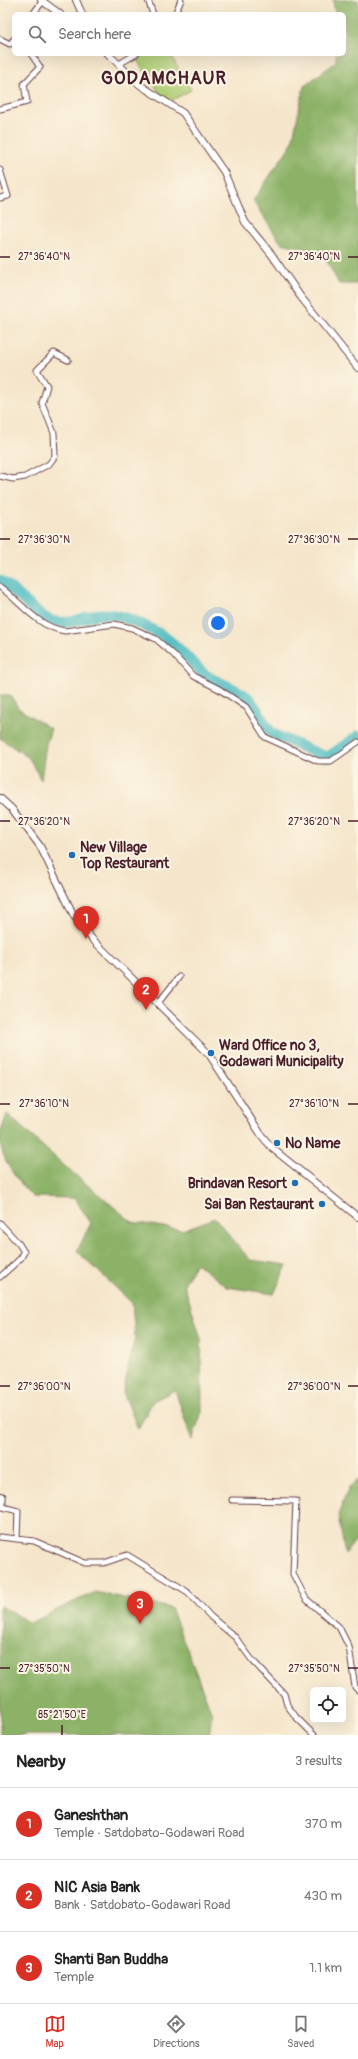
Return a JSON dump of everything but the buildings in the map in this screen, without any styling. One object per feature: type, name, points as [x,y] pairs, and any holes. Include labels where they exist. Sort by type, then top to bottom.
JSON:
[{"type":"street","points":[[76,0],[81,12]]},
{"type":"street","points":[[148,0],[152,12]]},
{"type":"street","points":[[176,12],[181,0]]},
{"type":"street","points":[[34,12],[42,1],[57,12]]},
{"type":"street","points":[[0,39],[10,44],[12,42]]},
{"type":"street","points":[[0,109],[27,102],[24,84],[40,67],[32,56]]},
{"type":"street","points":[[110,56],[140,85],[183,113],[224,172],[245,222],[272,255],[300,296],[358,368]]},
{"type":"street","points":[[119,64],[133,56]]},
{"type":"street","points":[[0,170],[8,196],[0,198]]},
{"type":"street","points":[[0,476],[12,479],[25,477],[49,464],[55,456],[54,433],[42,403],[47,386],[37,370],[54,353],[68,360]]},
{"type":"street","points":[[0,587],[35,618],[46,626],[58,630],[114,624],[132,628],[156,639],[173,654],[193,676],[246,707],[254,722],[265,737],[318,761],[331,761],[358,742]]},
{"type":"street","points":[[0,798],[12,809],[40,846],[74,916],[92,939],[209,1054],[262,1136],[273,1149],[358,1217]]},
{"type":"street","points":[[158,1003],[179,977]]},
{"type":"street","points":[[0,1223],[19,1244],[24,1252],[21,1258],[0,1277]]},
{"type":"street","points":[[0,1495],[3,1496],[4,1507],[18,1511],[17,1538]]},
{"type":"street","points":[[232,1500],[296,1502],[293,1574],[306,1599],[339,1628],[349,1647],[355,1687],[358,1690]]},
{"type":"street","points":[[0,1537],[34,1541],[85,1563],[104,1563],[128,1555],[171,1583],[188,1592],[211,1616],[235,1637],[252,1660],[284,1694],[287,1705],[296,1717],[314,1735]]},
{"type":"green space","points":[[333,0],[358,0],[358,284],[339,284],[322,252],[281,243],[253,201],[292,143],[304,86],[336,62],[336,56],[346,56],[346,12],[335,12]]},
{"type":"green space","points":[[141,56],[171,56],[191,90],[167,103],[136,59]]},
{"type":"green space","points":[[0,695],[10,695],[19,709],[51,729],[46,744],[41,780],[29,758],[0,738]]},
{"type":"green space","points":[[7,1114],[67,1168],[132,1222],[182,1230],[215,1218],[250,1260],[287,1265],[274,1294],[227,1287],[196,1263],[184,1284],[201,1339],[202,1412],[192,1440],[175,1390],[153,1401],[138,1429],[123,1392],[135,1337],[132,1303],[77,1251],[91,1223],[74,1198],[33,1197],[10,1169],[3,1153],[0,1135]]},
{"type":"green space","points":[[358,1480],[358,1537],[345,1554],[338,1515],[349,1487]]},
{"type":"green space","points":[[95,1592],[171,1608],[212,1714],[209,1735],[0,1735],[0,1606],[30,1623]]},
{"type":"waterway","points":[[0,581],[7,585],[39,614],[53,621],[70,622],[103,614],[121,617],[139,623],[156,632],[174,644],[203,673],[250,699],[272,733],[318,754],[328,757],[358,736]]},
{"type":"place","name":"New Village Top Restaurant","points":[[72,855]]},
{"type":"place","name":"Ganeshthan","points":[[86,939]]},
{"type":"place","name":"NIC Asia Bank","points":[[146,1010]]},
{"type":"place","name":"Ward Office no 3, Godawari Municipality","points":[[211,1053]]},
{"type":"place","name":"No Name","points":[[277,1143]]},
{"type":"place","name":"Brindavan Resort","points":[[295,1183]]},
{"type":"place","name":"Sai Ban Restaurant","points":[[322,1204]]},
{"type":"place","name":"Shanti Ban Buddha","points":[[140,1624]]},
{"type":"district","name":"GODAMCHAUR","points":[[164,78]]}]
